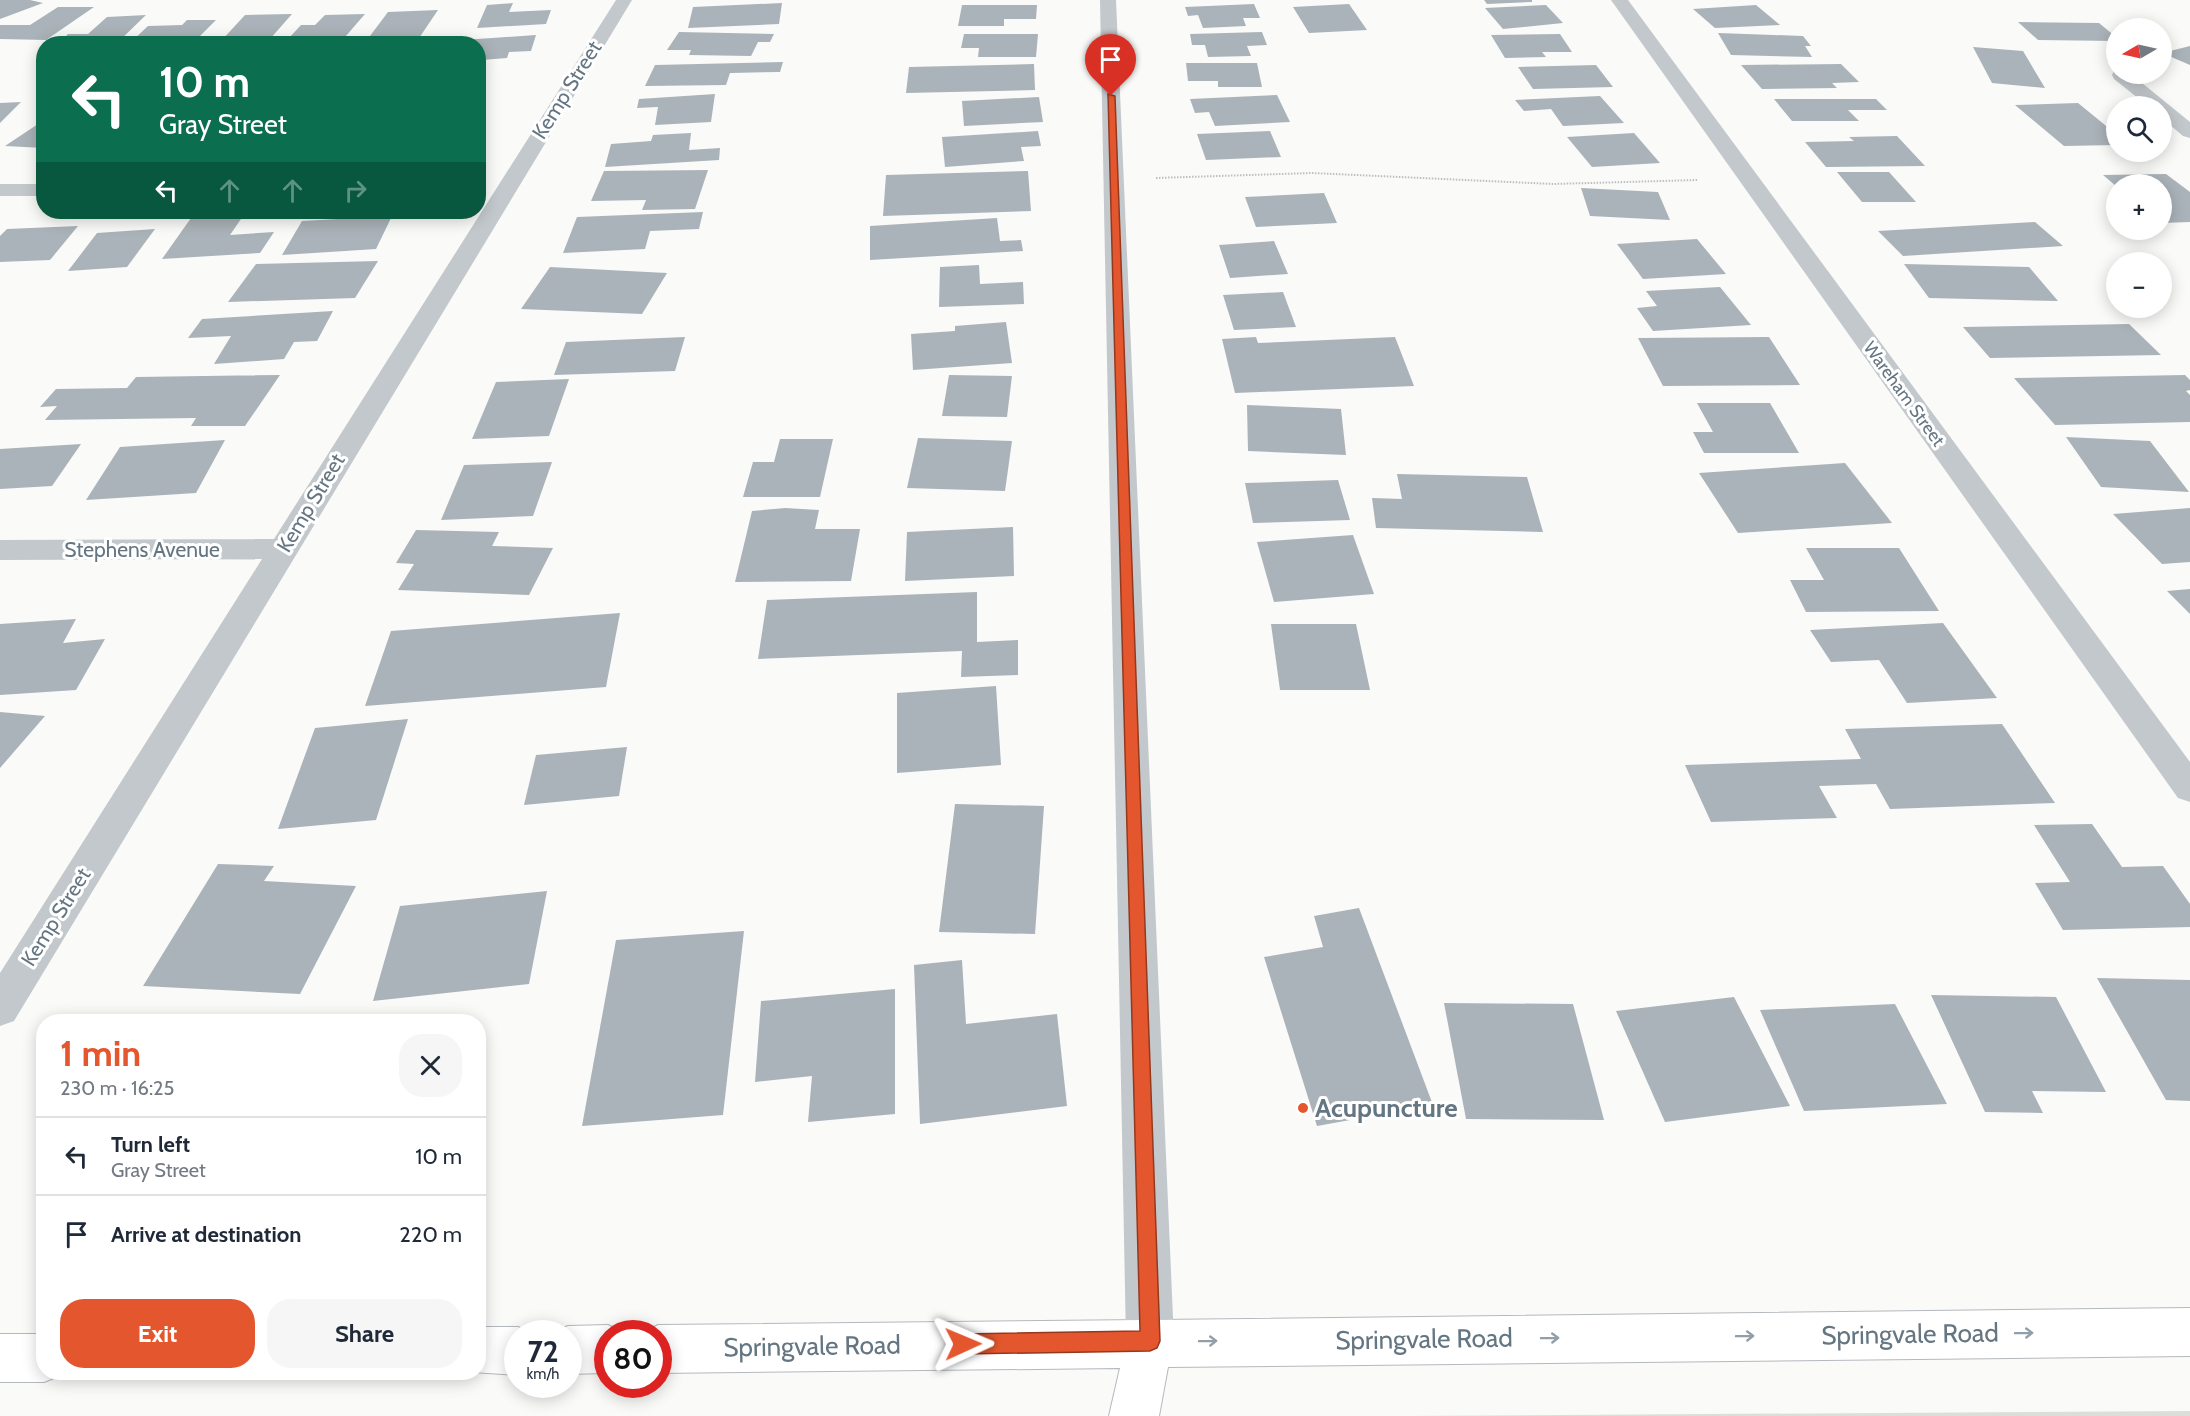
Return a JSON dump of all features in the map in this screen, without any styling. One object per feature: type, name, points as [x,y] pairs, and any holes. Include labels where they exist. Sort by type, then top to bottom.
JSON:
[{"type":"highway","name":"Springvale Road","points":[[672,1348],[1150,1341],[2190,1332]]},
{"type":"highway","points":[[1134,1416],[1150,1341]]},
{"type":"highway","points":[[486,1351],[504,1351]]},
{"type":"highway","points":[[0,1359],[36,1358]]},
{"type":"street","name":"Kemp Street","points":[[486,206],[624,0]]},
{"type":"street","points":[[1108,0],[1150,1341]]},
{"type":"street","name":"Wareham Street","points":[[1619,0],[2190,788]]},
{"type":"street","points":[[2132,84],[2147,96]]},
{"type":"street","points":[[2172,117],[2190,132]]},
{"type":"street","points":[[0,190],[36,190]]},
{"type":"street","name":"Kemp Street","points":[[0,1008],[283,549],[478,219]]},
{"type":"street","name":"Stephens Avenue","points":[[0,550],[283,549]]},
{"type":"path","points":[[1149,178],[1312,173],[1553,184],[1707,180]]},
{"type":"shaded area","points":[[2190,1411],[2190,1416],[1409,1416]]},
{"type":"building","points":[[0,0],[30,0],[43,3],[0,19]]},
{"type":"building","points":[[1484,0],[1532,0],[1532,2],[1487,4]]},
{"type":"building","points":[[513,3],[509,12],[551,10],[546,24],[477,28],[487,5]]},
{"type":"building","points":[[782,3],[779,24],[688,28],[693,7]]},
{"type":"building","points":[[1254,4],[1260,18],[1243,18],[1246,26],[1203,28],[1198,15],[1188,16],[1185,7]]},
{"type":"building","points":[[1349,4],[1367,30],[1309,33],[1293,7]]},
{"type":"building","points":[[962,5],[1037,5],[1036,19],[1004,19],[1004,26],[958,26]]},
{"type":"building","points":[[1546,5],[1563,23],[1503,29],[1485,8]]},
{"type":"building","points":[[1756,5],[1780,25],[1715,28],[1693,9]]},
{"type":"building","points":[[58,7],[94,7],[52,36],[36,36],[36,40],[0,39],[0,25],[30,25]]},
{"type":"building","points":[[438,10],[420,36],[370,36],[388,12]]},
{"type":"building","points":[[292,14],[273,36],[226,36],[245,15]]},
{"type":"building","points":[[365,14],[346,36],[291,36],[301,25],[315,25],[325,15]]},
{"type":"building","points":[[146,15],[124,36],[66,36],[68,34],[88,34],[107,17]]},
{"type":"building","points":[[187,20],[216,20],[200,36],[137,36],[148,26],[182,25]]},
{"type":"building","points":[[2018,22],[2099,23],[2106,29],[2106,41],[2038,40]]},
{"type":"building","points":[[679,32],[774,34],[770,42],[758,42],[751,56],[689,55],[691,50],[667,50]]},
{"type":"building","points":[[1262,32],[1267,45],[1247,46],[1251,56],[1208,57],[1205,45],[1192,45],[1190,34]]},
{"type":"building","points":[[1718,33],[1803,36],[1811,46],[1805,46],[1812,57],[1731,55]]},
{"type":"building","points":[[964,34],[1038,34],[1036,57],[978,57],[979,48],[961,48]]},
{"type":"building","points":[[1560,34],[1572,52],[1542,52],[1546,57],[1505,58],[1491,35]]},
{"type":"building","points":[[536,35],[531,51],[509,52],[507,58],[486,60],[486,38]]},
{"type":"building","points":[[2190,46],[2190,65],[2172,57],[2172,50]]},
{"type":"building","points":[[1973,47],[2023,51],[2045,88],[1992,83]]},
{"type":"building","points":[[783,62],[780,72],[730,73],[726,85],[645,86],[655,65]]},
{"type":"building","points":[[1186,63],[1257,63],[1262,87],[1218,87],[1218,81],[1188,81]]},
{"type":"building","points":[[1034,64],[1035,90],[906,93],[909,67]]},
{"type":"building","points":[[1841,64],[1859,82],[1832,83],[1837,88],[1762,89],[1741,65]]},
{"type":"building","points":[[1596,65],[1613,87],[1533,89],[1518,67]]},
{"type":"building","points":[[715,94],[711,122],[655,125],[658,107],[637,108],[639,99]]},
{"type":"building","points":[[1277,95],[1290,122],[1215,126],[1209,112],[1195,113],[1190,99]]},
{"type":"building","points":[[1600,96],[1624,123],[1563,126],[1551,109],[1524,111],[1515,100]]},
{"type":"building","points":[[1039,97],[1043,122],[964,126],[962,101]]},
{"type":"building","points":[[1774,99],[1876,99],[1887,110],[1848,110],[1859,121],[1792,121]]},
{"type":"building","points":[[21,102],[0,123],[0,103]]},
{"type":"building","points":[[2078,103],[2106,126],[2106,145],[2064,146],[2015,105]]},
{"type":"building","points":[[36,125],[36,148],[5,146]]},
{"type":"building","points":[[1038,131],[1041,146],[1021,147],[1024,161],[945,167],[942,137]]},
{"type":"building","points":[[1270,131],[1281,157],[1206,160],[1197,134]]},
{"type":"building","points":[[691,133],[689,150],[720,148],[719,160],[605,167],[611,144],[651,141],[653,135]]},
{"type":"building","points":[[1634,133],[1660,163],[1592,167],[1567,137]]},
{"type":"building","points":[[1897,136],[1925,166],[1826,167],[1805,142],[1854,141],[1849,137]]},
{"type":"building","points":[[708,170],[695,209],[642,210],[646,200],[591,201],[604,171]]},
{"type":"building","points":[[1028,171],[1031,211],[883,216],[886,175]]},
{"type":"building","points":[[1837,172],[1889,172],[1916,202],[1862,202]]},
{"type":"building","points":[[2172,178],[2190,192],[2190,222],[2172,223]]},
{"type":"building","points":[[1581,188],[1658,192],[1670,220],[1590,216]]},
{"type":"building","points":[[1324,193],[1337,223],[1256,227],[1245,197]]},
{"type":"building","points":[[703,212],[699,229],[650,231],[645,249],[563,253],[577,217]]},
{"type":"building","points":[[997,218],[1000,241],[1021,240],[1023,251],[870,260],[870,226]]},
{"type":"building","points":[[190,219],[241,219],[230,235],[274,232],[260,253],[162,259]]},
{"type":"building","points":[[391,219],[376,249],[282,255],[302,221]]},
{"type":"building","points":[[2035,222],[2063,246],[1903,256],[1878,231]]},
{"type":"building","points":[[78,226],[50,260],[0,262],[0,236],[7,229]]},
{"type":"building","points":[[155,229],[127,267],[68,271],[97,233]]},
{"type":"building","points":[[1697,239],[1726,274],[1643,279],[1617,244]]},
{"type":"building","points":[[1274,241],[1288,274],[1230,278],[1219,245]]},
{"type":"building","points":[[378,261],[355,298],[228,302],[256,264]]},
{"type":"building","points":[[1904,264],[2029,267],[2058,301],[1929,298]]},
{"type":"building","points":[[979,265],[980,284],[1023,282],[1024,304],[939,307],[940,267]]},
{"type":"building","points":[[550,267],[667,273],[642,314],[521,309]]},
{"type":"building","points":[[1720,287],[1751,325],[1653,331],[1637,308],[1657,306],[1646,291]]},
{"type":"building","points":[[1283,292],[1296,327],[1234,330],[1223,295]]},
{"type":"building","points":[[333,311],[317,341],[294,342],[284,359],[214,364],[231,336],[188,338],[202,319]]},
{"type":"building","points":[[1006,322],[1012,363],[913,370],[911,334],[955,331],[955,326]]},
{"type":"building","points":[[2129,324],[2161,355],[1990,358],[1963,327]]},
{"type":"building","points":[[685,337],[675,371],[554,375],[566,342]]},
{"type":"building","points":[[1256,337],[1258,343],[1395,337],[1414,386],[1235,393],[1222,339]]},
{"type":"building","points":[[1769,337],[1800,385],[1663,386],[1638,338]]},
{"type":"building","points":[[280,375],[245,426],[191,426],[196,418],[45,420],[57,406],[40,407],[56,389],[127,388],[136,377]]},
{"type":"building","points":[[949,375],[1012,376],[1007,417],[942,416]]},
{"type":"building","points":[[2185,375],[2190,380],[2190,390],[2186,391],[2190,395],[2190,422],[2055,425],[2014,378]]},
{"type":"building","points":[[569,379],[549,436],[472,439],[496,382]]},
{"type":"building","points":[[1697,403],[1770,403],[1799,453],[1704,453],[1693,432],[1713,432]]},
{"type":"building","points":[[1247,405],[1341,409],[1346,455],[1248,451]]},
{"type":"building","points":[[2066,437],[2150,441],[2189,492],[2101,487]]},
{"type":"building","points":[[918,438],[1012,441],[1005,491],[907,488]]},
{"type":"building","points":[[780,439],[833,439],[820,497],[743,497],[753,462],[774,462]]},
{"type":"building","points":[[225,440],[196,493],[86,500],[120,447]]},
{"type":"building","points":[[81,444],[52,486],[0,489],[0,449]]},
{"type":"building","points":[[552,462],[533,516],[441,520],[464,465]]},
{"type":"building","points":[[1845,463],[1892,523],[1738,533],[1699,473]]},
{"type":"building","points":[[1397,474],[1527,477],[1543,532],[1376,528],[1372,498],[1402,499]]},
{"type":"building","points":[[1338,480],[1350,520],[1253,523],[1245,483]]},
{"type":"building","points":[[785,508],[819,510],[815,529],[860,529],[851,581],[735,582],[752,511]]},
{"type":"building","points":[[2190,508],[2190,562],[2162,564],[2113,514]]},
{"type":"building","points":[[1013,527],[1014,576],[905,581],[907,532]]},
{"type":"building","points":[[416,530],[499,532],[492,546],[553,548],[529,595],[398,590],[414,564],[396,563]]},
{"type":"building","points":[[1353,535],[1374,594],[1274,602],[1257,542]]},
{"type":"building","points":[[1806,548],[1899,548],[1939,611],[1806,612],[1790,580],[1824,580]]},
{"type":"building","points":[[2190,589],[2190,614],[2167,591]]},
{"type":"building","points":[[977,592],[977,642],[1018,640],[1018,675],[961,677],[962,651],[758,659],[767,600]]},
{"type":"building","points":[[620,613],[606,687],[365,706],[391,631]]},
{"type":"building","points":[[76,619],[63,643],[105,639],[76,690],[0,695],[0,624]]},
{"type":"building","points":[[1943,623],[1997,698],[1907,703],[1879,660],[1831,662],[1810,630]]},
{"type":"building","points":[[1271,624],[1356,624],[1370,690],[1280,690]]},
{"type":"building","points":[[996,686],[1001,765],[897,773],[897,693]]},
{"type":"building","points":[[0,712],[45,716],[0,768]]},
{"type":"building","points":[[408,719],[376,820],[278,829],[315,728]]},
{"type":"building","points":[[2002,724],[2055,803],[1890,809],[1876,784],[1819,786],[1837,818],[1711,822],[1685,765],[1861,759],[1845,729]]},
{"type":"building","points":[[627,747],[619,796],[524,805],[536,755]]},
{"type":"building","points":[[955,804],[1044,806],[1035,934],[939,932]]},
{"type":"building","points":[[2092,824],[2122,867],[2163,866],[2190,904],[2190,927],[2063,930],[2035,883],[2070,882],[2034,825]]},
{"type":"building","points":[[218,864],[274,866],[264,881],[356,886],[300,994],[143,986]]},
{"type":"building","points":[[547,891],[529,984],[373,1001],[400,906]]},
{"type":"building","points":[[1359,908],[1433,1105],[1317,1126],[1264,957],[1323,947],[1314,916]]},
{"type":"building","points":[[744,931],[723,1115],[582,1126],[616,940]]},
{"type":"building","points":[[962,960],[966,1024],[1057,1014],[1067,1106],[920,1124],[914,965]]},
{"type":"building","points":[[2097,978],[2190,980],[2190,1101],[2166,1100]]},
{"type":"building","points":[[895,989],[895,1114],[808,1122],[812,1076],[755,1082],[761,1001]]},
{"type":"building","points":[[1931,995],[2056,997],[2106,1092],[2032,1091],[2043,1113],[1985,1112]]},
{"type":"building","points":[[1734,997],[1790,1106],[1665,1122],[1616,1011]]},
{"type":"building","points":[[1444,1003],[1573,1004],[1604,1120],[1466,1119]]},
{"type":"building","points":[[1895,1004],[1947,1104],[1804,1111],[1760,1010]]},
{"type":"place","name":"Acupuncture","points":[[1303,1108]]},
{"type":"route","points":[[963,1344],[1150,1341],[1111,96]]}]
